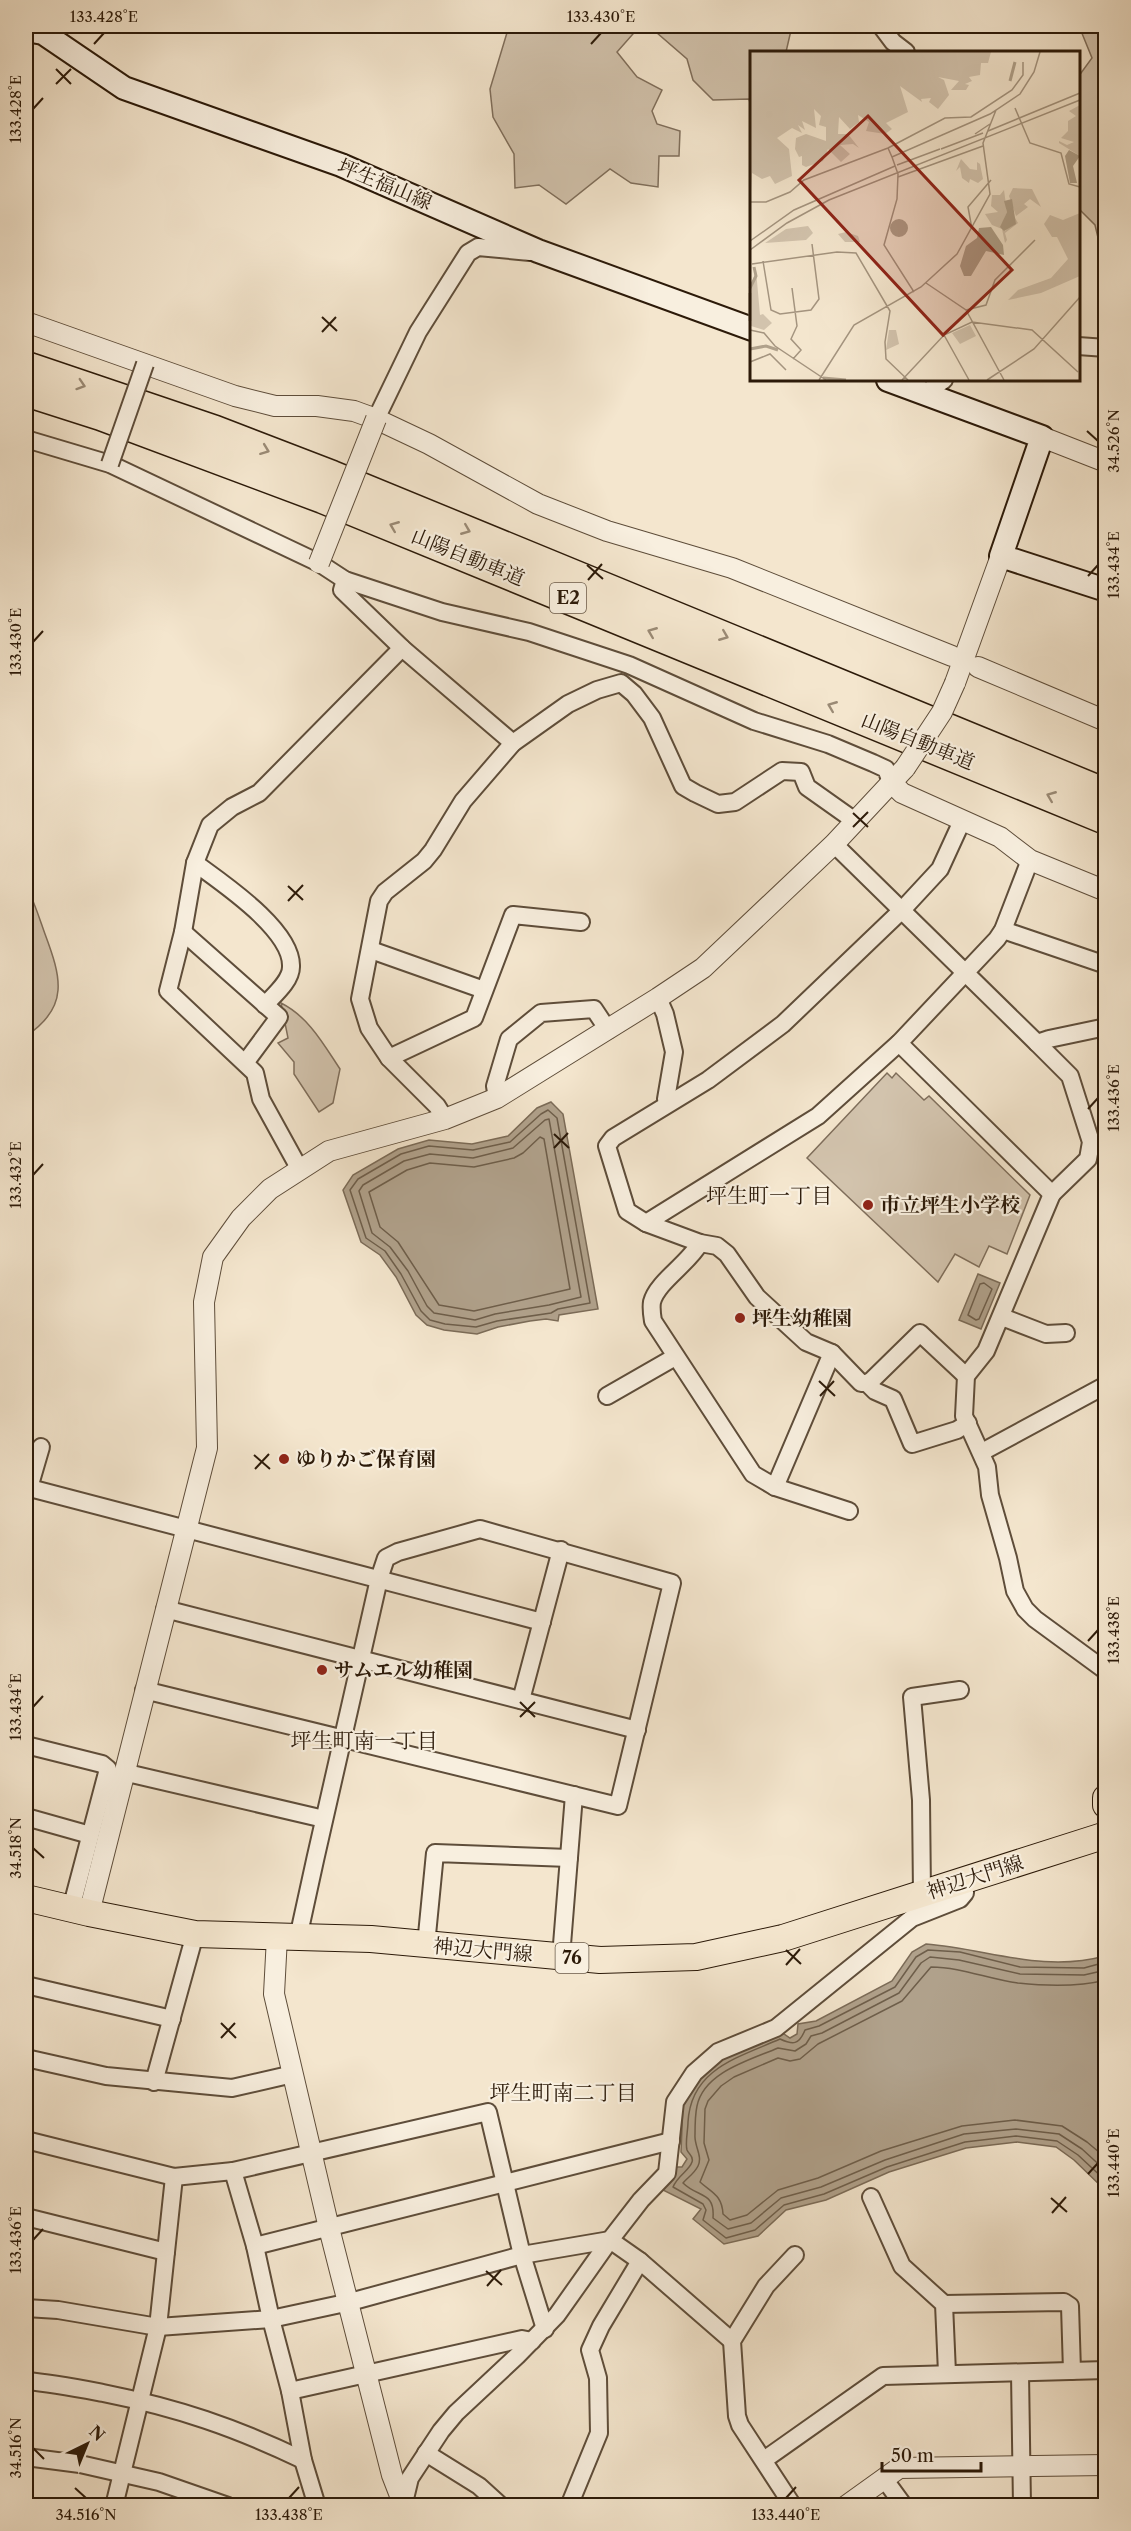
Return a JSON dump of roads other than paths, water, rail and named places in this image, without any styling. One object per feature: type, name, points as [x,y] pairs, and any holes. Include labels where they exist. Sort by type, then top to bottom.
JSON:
[{"type":"highway","name":"山陽自動車道","points":[[26,367],[215,431],[343,480],[1106,794]]},
{"type":"highway","name":"山陽自動車道","points":[[26,391],[154,434],[323,498],[1106,819]]},
{"type":"main road","name":"坪生福山線","points":[[26,30],[43,33],[124,88],[341,165],[538,251],[750,328]]},
{"type":"main road","points":[[891,381],[1042,437],[1001,556],[1106,590]]},
{"type":"main road","points":[[1106,1798],[1106,1805]]},
{"type":"main road","name":"神辺大門線","points":[[26,1898],[195,1934],[371,1939],[600,1960],[696,1957],[783,1938],[1106,1835]]},
{"type":"street","points":[[881,26],[893,42],[905,51]]},
{"type":"street","points":[[320,563],[376,419],[418,333],[468,253],[478,247],[519,252],[538,251]]},
{"type":"street","points":[[26,322],[235,396],[275,406],[317,406],[354,411],[429,444],[538,504],[607,531],[732,568],[952,656]]},
{"type":"street","points":[[1080,346],[1106,348]]},
{"type":"street","points":[[110,464],[145,364]]},
{"type":"street","points":[[925,393],[943,381]]},
{"type":"street","points":[[1042,437],[1106,462]]},
{"type":"street","points":[[26,439],[110,464],[320,563],[345,580],[442,612],[529,632],[629,665],[754,721],[828,744],[898,775]]},
{"type":"street","points":[[80,1911],[123,1772],[207,1448],[204,1302],[213,1257],[241,1218],[270,1189],[328,1150],[445,1119],[497,1098],[703,968],[834,844],[898,775],[942,712],[955,683],[1001,556]]},
{"type":"street","points":[[345,580],[342,590],[402,648],[513,743]]},
{"type":"street","points":[[299,1168],[261,1099],[255,1073],[168,991],[183,932],[195,863],[210,825],[232,807],[259,793],[402,648]]},
{"type":"street","points":[[445,1119],[437,1106],[418,1085],[401,1072],[389,1058],[369,1028],[360,999],[379,902],[385,892],[428,855],[463,801],[513,743],[568,704],[597,690],[621,683],[629,665]]},
{"type":"street","points":[[978,667],[1106,721]]},
{"type":"street","points":[[621,683],[634,694],[652,718],[683,786],[718,804],[735,802],[782,771],[801,772],[807,787],[855,821]]},
{"type":"street","points":[[898,775],[902,793],[1000,837],[1030,860],[1106,891]]},
{"type":"street","points":[[962,821],[940,869],[902,910],[783,1024],[708,1080],[668,1102],[613,1138],[607,1146],[627,1211],[646,1223],[700,1243],[717,1246],[727,1254],[757,1297],[806,1342],[832,1353],[861,1383],[867,1383],[920,1333],[966,1376]]},
{"type":"street","points":[[834,844],[1070,1076],[1098,1141],[1088,1159],[1052,1194],[986,1351],[966,1376],[964,1416],[987,1467],[990,1495],[1008,1558],[1014,1591],[1025,1609],[1035,1619],[1106,1671]]},
{"type":"street","points":[[646,1223],[818,1116],[899,1043],[1004,930],[1030,860]]},
{"type":"street","points":[[195,863],[239,895],[280,936],[287,949],[292,968],[285,982],[265,1005]]},
{"type":"street","points":[[389,1058],[474,1018],[513,915],[582,922]]},
{"type":"street","points":[[1004,930],[1106,965]]},
{"type":"street","points":[[183,932],[279,1017],[245,1063]]},
{"type":"street","points":[[371,950],[484,990]]},
{"type":"street","points":[[658,998],[665,1014],[674,1052],[666,1099],[668,1102]]},
{"type":"street","points":[[497,1098],[495,1086],[509,1039],[541,1013],[594,1009],[608,1030]]},
{"type":"street","points":[[1037,1043],[1106,1027]]},
{"type":"street","points":[[899,1043],[1052,1194]]},
{"type":"street","points":[[700,1243],[692,1257],[657,1291],[651,1304],[653,1321],[753,1474],[775,1487],[849,1511]]},
{"type":"street","points":[[1002,1317],[1046,1334],[1066,1333]]},
{"type":"street","points":[[775,1487],[832,1353]]},
{"type":"street","points":[[607,1396],[675,1357]]},
{"type":"street","points":[[867,1383],[875,1391],[893,1400],[912,1444],[957,1430],[968,1423]]},
{"type":"street","points":[[981,1452],[1106,1385]]},
{"type":"street","points":[[41,1447],[27,1488],[542,1622]]},
{"type":"street","points":[[144,1690],[342,1738],[618,1806],[672,1583],[480,1529],[392,1555],[386,1558],[378,1579],[360,1658],[342,1738],[324,1819],[287,1938],[274,1994],[329,2228],[393,2475],[405,2505]]},
{"type":"street","points":[[521,1700],[561,1551]]},
{"type":"street","points":[[165,1609],[637,1730]]},
{"type":"street","points":[[922,1894],[921,1800],[912,1697],[960,1690]]},
{"type":"street","points":[[26,1745],[102,1764],[108,1769],[90,1835],[80,1911]]},
{"type":"street","points":[[123,1772],[324,1819]]},
{"type":"street","points":[[561,1957],[574,1795]]},
{"type":"street","points":[[26,1818],[90,1835]]},
{"type":"street","points":[[426,1945],[435,1853],[569,1858]]},
{"type":"street","points":[[405,2505],[410,2478],[456,2412],[544,2329],[641,2200],[667,2173],[675,2103],[694,2073],[718,2052],[776,2028],[912,1918],[960,1899],[965,1893],[964,1881]]},
{"type":"street","points":[[154,2082],[195,1934]]},
{"type":"street","points":[[26,1985],[172,2019]]},
{"type":"street","points":[[26,2058],[106,2076],[232,2088],[293,2074]]},
{"type":"street","points":[[26,2140],[174,2176],[233,2171],[488,2112],[522,2255],[544,2329]]},
{"type":"street","points":[[255,2246],[671,2141]]},
{"type":"street","points":[[233,2171],[255,2246],[271,2319],[291,2391],[303,2460],[317,2505]]},
{"type":"street","points":[[114,2505],[158,2327],[174,2176]]},
{"type":"street","points":[[871,2197],[902,2266],[944,2304],[946,2373]]},
{"type":"street","points":[[26,2217],[166,2252]]},
{"type":"street","points":[[26,2308],[58,2310],[158,2327],[271,2319],[350,2302],[522,2255],[610,2240],[640,2261],[732,2341]]},
{"type":"street","points":[[793,2505],[737,2416],[732,2341],[766,2286],[795,2255]]},
{"type":"street","points":[[569,2505],[599,2433],[598,2378],[590,2350],[601,2326],[640,2261]]},
{"type":"street","points":[[944,2304],[1064,2302],[1070,2306],[1072,2371]]},
{"type":"street","points":[[291,2391],[522,2338],[532,2341]]},
{"type":"street","points":[[764,2460],[883,2376],[1106,2370]]},
{"type":"street","points":[[1020,2373],[1022,2505]]},
{"type":"street","points":[[26,2382],[48,2383],[141,2400],[209,2419],[254,2436],[303,2460]]},
{"type":"street","points":[[426,2453],[479,2486],[501,2505]]},
{"type":"street","points":[[26,2457],[80,2464],[159,2482],[228,2505]]},
{"type":"street","points":[[846,2505],[885,2480],[899,2468],[1106,2465]]},
{"type":"street","points":[[885,2480],[904,2505]]},
{"type":"water","points":[[551,1102],[563,1114],[598,1309],[559,1315],[558,1321],[546,1319],[530,1321],[477,1334],[444,1330],[427,1325],[416,1315],[396,1277],[380,1255],[361,1242],[343,1190],[353,1175],[398,1149],[429,1140],[472,1144],[508,1136],[537,1108]]},
{"type":"water","points":[[978,1274],[1000,1283],[981,1329],[959,1320]]},
{"type":"water","points":[[926,1944],[1037,1961],[1082,1961],[1105,1956],[1105,2190],[1074,2160],[1056,2147],[1017,2142],[966,2148],[889,2172],[826,2200],[786,2210],[758,2236],[724,2244],[693,2219],[701,2209],[661,2189],[677,2167],[682,2167],[687,2159],[681,2152],[683,2104],[706,2069],[723,2057],[781,2032],[790,2038],[797,2034],[798,2024],[816,2021],[892,1981],[912,1952]]},
{"type":"place","name":"市立坪生小学校","points":[[868,1205]]},
{"type":"place","name":"坪生幼稚園","points":[[740,1318]]},
{"type":"place","name":"ゆりかご保育園","points":[[284,1459]]},
{"type":"place","name":"サムエル幼稚園","points":[[322,1670]]},
{"type":"district","name":"坪生町一丁目","points":[[769,1196]]},
{"type":"district","name":"坪生町南一丁目","points":[[364,1741]]},
{"type":"district","name":"坪生町南二丁目","points":[[563,2093]]}]
